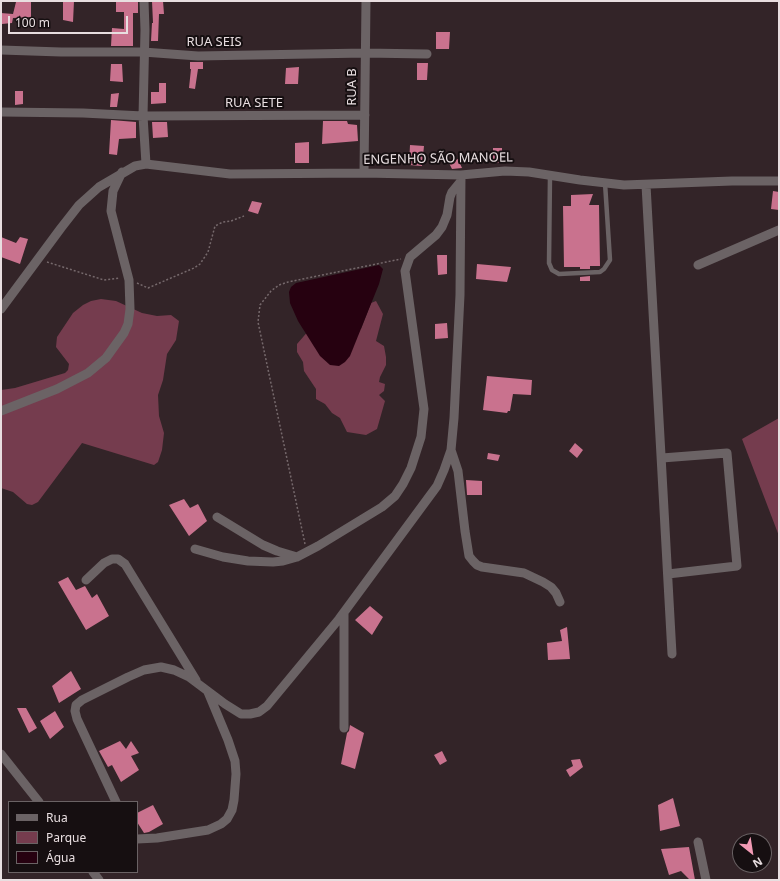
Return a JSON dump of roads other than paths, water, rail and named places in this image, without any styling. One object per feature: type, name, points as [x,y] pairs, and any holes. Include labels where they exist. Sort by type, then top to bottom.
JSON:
[{"type":"street","points":[[1,309],[79,205],[99,187],[122,172],[135,166],[146,164],[143,116],[143,52],[145,30],[144,1]]},
{"type":"street","name":"RUA B","points":[[364,173],[366,1]]},
{"type":"street","name":"RUA SEIS","points":[[1,50],[143,52],[198,56],[365,53],[427,54]]},
{"type":"street","points":[[1,112],[83,113],[143,116]]},
{"type":"street","name":"RUA SETE","points":[[143,116],[365,115]]},
{"type":"street","name":"ENGENHO SÃO MANOEL","points":[[146,164],[230,174],[364,173],[461,178],[505,171],[529,172],[605,183],[646,185],[732,181],[779,181]]},
{"type":"street","points":[[1,412],[57,389],[88,373],[106,358],[124,334],[128,324],[130,309],[128,280],[111,212],[113,191],[122,172]]},
{"type":"street","points":[[195,548],[223,557],[248,561],[283,561],[307,552],[382,507],[395,496],[411,468],[421,437],[424,409],[405,271],[410,257],[436,235],[442,227],[447,215],[450,197],[461,178]]},
{"type":"street","points":[[116,801],[77,719],[75,711],[76,705],[82,700],[128,677],[144,670],[161,667],[174,670],[188,677],[241,714],[259,712],[267,706],[344,613],[437,486],[451,450],[454,418],[460,295],[461,178]]},
{"type":"street","points":[[646,185],[672,654]]},
{"type":"street","points":[[698,265],[779,230]]},
{"type":"street","points":[[451,450],[458,471],[465,531],[470,556],[473,562],[482,567],[524,573],[543,582],[556,593],[560,602]]},
{"type":"street","points":[[662,458],[727,453],[737,566],[668,574]]},
{"type":"street","points":[[217,517],[262,545],[297,557]]},
{"type":"street","points":[[86,580],[104,563],[112,559],[118,559],[125,564],[197,683]]},
{"type":"street","points":[[344,613],[344,728]]},
{"type":"street","points":[[138,839],[144,840],[208,830],[221,824],[227,819],[232,810],[236,774],[235,761],[228,740],[207,691]]},
{"type":"street","points":[[1,754],[38,801]]},
{"type":"street","points":[[698,842],[706,880]]},
{"type":"lane","points":[[550,175],[549,263],[552,270],[559,274],[600,272],[610,260],[605,183]]},
{"type":"water","points":[[379,265],[383,269],[379,284],[350,356],[339,366],[330,365],[320,356],[298,321],[290,303],[289,292],[291,287],[296,283]]}]
